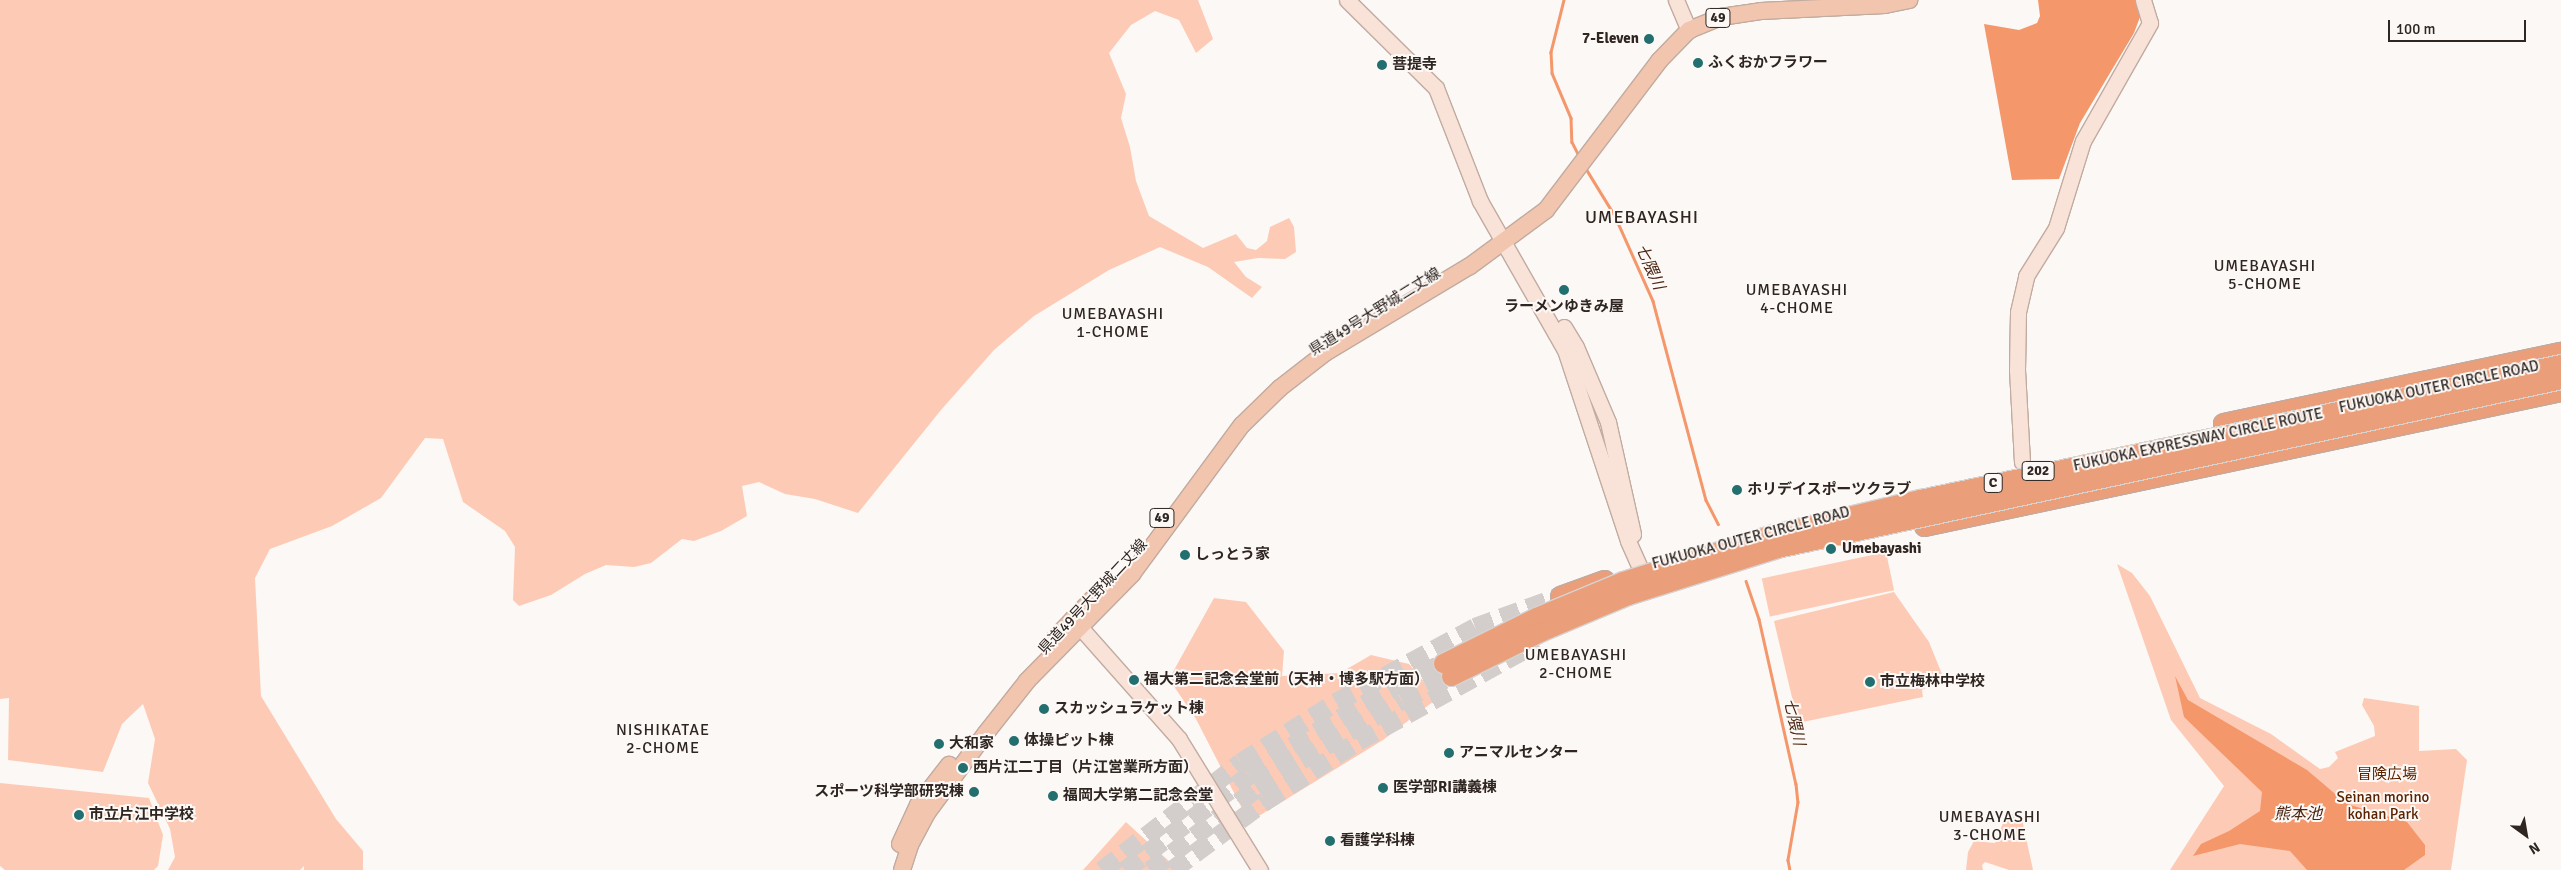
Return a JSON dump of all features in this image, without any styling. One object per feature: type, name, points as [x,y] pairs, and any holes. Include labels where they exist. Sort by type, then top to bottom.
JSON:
[{"type":"highway","points":[[1920,498],[2223,423],[2561,352]]},
{"type":"highway","name":"FUKUOKA OUTER CIRCLE ROAD","points":[[1560,596],[1640,568],[1785,526],[2523,368],[2561,362]]},
{"type":"highway","name":"FUKUOKA EXPRESSWAY CIRCLE ROUTE","points":[[2558,386],[1830,535],[1666,582],[1447,670],[1536,617],[1660,568],[1773,534],[1920,498],[2561,362]]},
{"type":"highway","name":"FUKUOKA OUTER CIRCLE ROAD","points":[[1568,626],[1694,575],[1870,531],[2524,389],[2558,386]]},
{"type":"main road","name":"県道49号大野城二丈線","points":[[902,870],[910,845],[927,813],[1027,681],[1123,568],[1236,418],[1273,381],[1319,344],[1465,256],[1503,240],[1546,210],[1583,165],[1659,61],[1689,30],[1720,17],[1761,11],[1885,5],[1909,0]]},
{"type":"main road","name":"県道49号大野城二丈線","points":[[892,870],[903,835],[918,805],[1016,682],[1076,623]]},
{"type":"street","points":[[1347,0],[1436,88],[1480,201],[1565,350],[1628,541],[1640,568],[1646,595]]},
{"type":"street","points":[[1676,0],[1689,30]]},
{"type":"street","points":[[2022,462],[2017,370],[2018,312],[2026,276],[2056,228],[2082,141],[2150,22],[2143,0]]},
{"type":"street","points":[[1076,623],[1179,739],[1260,870]]},
{"type":"green space","points":[[0,0],[1198,0],[1213,39],[1196,53],[1179,20],[1155,11],[1131,25],[1109,53],[1126,94],[1121,118],[1130,147],[1136,181],[1149,216],[1203,248],[1236,234],[1247,248],[1256,250],[1267,241],[1270,227],[1289,218],[1294,227],[1296,252],[1285,259],[1258,258],[1234,262],[1246,277],[1262,287],[1252,298],[1208,267],[1160,247],[1109,270],[1034,316],[994,350],[941,410],[858,513],[815,499],[785,494],[759,482],[742,486],[747,516],[721,531],[694,541],[682,539],[651,563],[634,567],[606,565],[585,574],[551,595],[519,606],[513,600],[515,547],[505,531],[463,502],[443,439],[425,438],[381,498],[332,526],[270,549],[255,578],[261,696],[336,819],[363,851],[363,870],[304,870],[304,866],[300,870],[168,870],[175,857],[170,829],[148,783],[155,739],[143,704],[122,724],[103,772],[8,760],[9,698],[0,699]]},
{"type":"green space","points":[[1886,552],[1894,590],[1770,617],[1762,578]]},
{"type":"green space","name":"Seinan morino kohan Park","points":[[2117,564],[2132,573],[2150,596],[2200,698],[2271,734],[2320,769],[2329,767],[2338,758],[2335,752],[2375,736],[2374,726],[2362,705],[2364,698],[2419,706],[2419,751],[2456,749],[2467,760],[2451,870],[2170,870],[2224,786],[2171,720]]},
{"type":"green space","points":[[1894,592],[1929,642],[1944,679],[1922,690],[1923,697],[1798,723],[1774,621]]},
{"type":"green space","points":[[1214,598],[1246,602],[1284,651],[1282,676],[1340,673],[1371,655],[1409,664],[1438,698],[1383,740],[1249,822],[1196,719],[1169,679]]},
{"type":"green space","name":"市立片江中学校","points":[[0,783],[149,798],[163,835],[158,866],[154,870],[5,870],[0,866]]},
{"type":"green space","points":[[2017,812],[2022,819],[2033,870],[2009,870],[1985,862],[1982,865],[1983,870],[1966,870],[1968,852],[1974,841],[1995,843],[2005,818]]},
{"type":"green space","points":[[1126,822],[1151,845],[1179,870],[1083,870]]},
{"type":"water","points":[[2038,0],[2135,0],[2140,17],[2134,33],[2080,123],[2059,179],[2012,180],[1984,24],[2019,30],[2037,23],[2040,16]]},
{"type":"water","name":"熊本池","points":[[2175,676],[2188,700],[2307,770],[2347,804],[2407,822],[2425,845],[2425,855],[2404,870],[2307,870],[2290,851],[2240,844],[2193,856],[2201,844],[2229,831],[2260,811],[2262,792],[2184,717]]},
{"type":"waterway","name":"七隈川","points":[[1564,0],[1551,52],[1552,73],[1571,118],[1572,142],[1579,156]]},
{"type":"waterway","name":"七隈川","points":[[1585,167],[1615,216],[1653,301],[1706,500],[1718,524]]},
{"type":"waterway","name":"七隈川","points":[[1746,581],[1759,619],[1796,784],[1798,802],[1788,860],[1790,870]]},
{"type":"tunnel","points":[[1102,870],[1241,762],[1336,702],[1475,627],[1560,596]]},
{"type":"tunnel","points":[[1172,870],[1265,801],[1358,741],[1538,642]]},
{"type":"tunnel","points":[[1125,870],[1249,775],[1292,746],[1395,686],[1443,663]]},
{"type":"tunnel","points":[[1150,870],[1257,788],[1402,700],[1451,676]]},
{"type":"place","name":"7-Eleven","points":[[1649,39]]},
{"type":"place","name":"ふくおかフラワー","points":[[1698,63]]},
{"type":"place","name":"菩提寺","points":[[1382,65]]},
{"type":"place","name":"ラーメンゆきみ屋","points":[[1564,290]]},
{"type":"place","name":"ホリデイスポーツクラブ","points":[[1737,490]]},
{"type":"place","name":"Umebayashi","points":[[1831,549]]},
{"type":"place","name":"しっとう家","points":[[1185,555]]},
{"type":"place","name":"福大第二記念会堂前（天神・博多駅方面）","points":[[1134,680]]},
{"type":"place","name":"市立梅林中学校","points":[[1870,682]]},
{"type":"place","name":"スカッシュラケット棟","points":[[1044,709]]},
{"type":"place","name":"体操ピット棟","points":[[1014,741]]},
{"type":"place","name":"大和家","points":[[939,744]]},
{"type":"place","name":"アニマルセンター","points":[[1449,753]]},
{"type":"place","name":"西片江二丁目（片江営業所方面）","points":[[963,768]]},
{"type":"place","name":"医学部RI講義棟","points":[[1383,788]]},
{"type":"place","name":"スポーツ科学部研究棟","points":[[974,792]]},
{"type":"place","name":"福岡大学第二記念会堂","points":[[1053,796]]},
{"type":"place","name":"市立片江中学校","points":[[79,815]]},
{"type":"place","name":"看護学科棟","points":[[1330,841]]},
{"type":"district","name":"UMEBAYASHI","points":[[1642,217]]},
{"type":"district","name":"UMEBAYASHI 5-CHOME","points":[[2265,275]]},
{"type":"district","name":"UMEBAYASHI 4-CHOME","points":[[1797,299]]},
{"type":"district","name":"UMEBAYASHI 1-CHOME","points":[[1113,323]]},
{"type":"district","name":"UMEBAYASHI 2-CHOME","points":[[1576,664]]},
{"type":"district","name":"NISHIKATAE 2-CHOME","points":[[663,739]]},
{"type":"district","name":"UMEBAYASHI 3-CHOME","points":[[1990,826]]},
{"type":"park label","name":"冒険広場","points":[[2387,775]]}]
